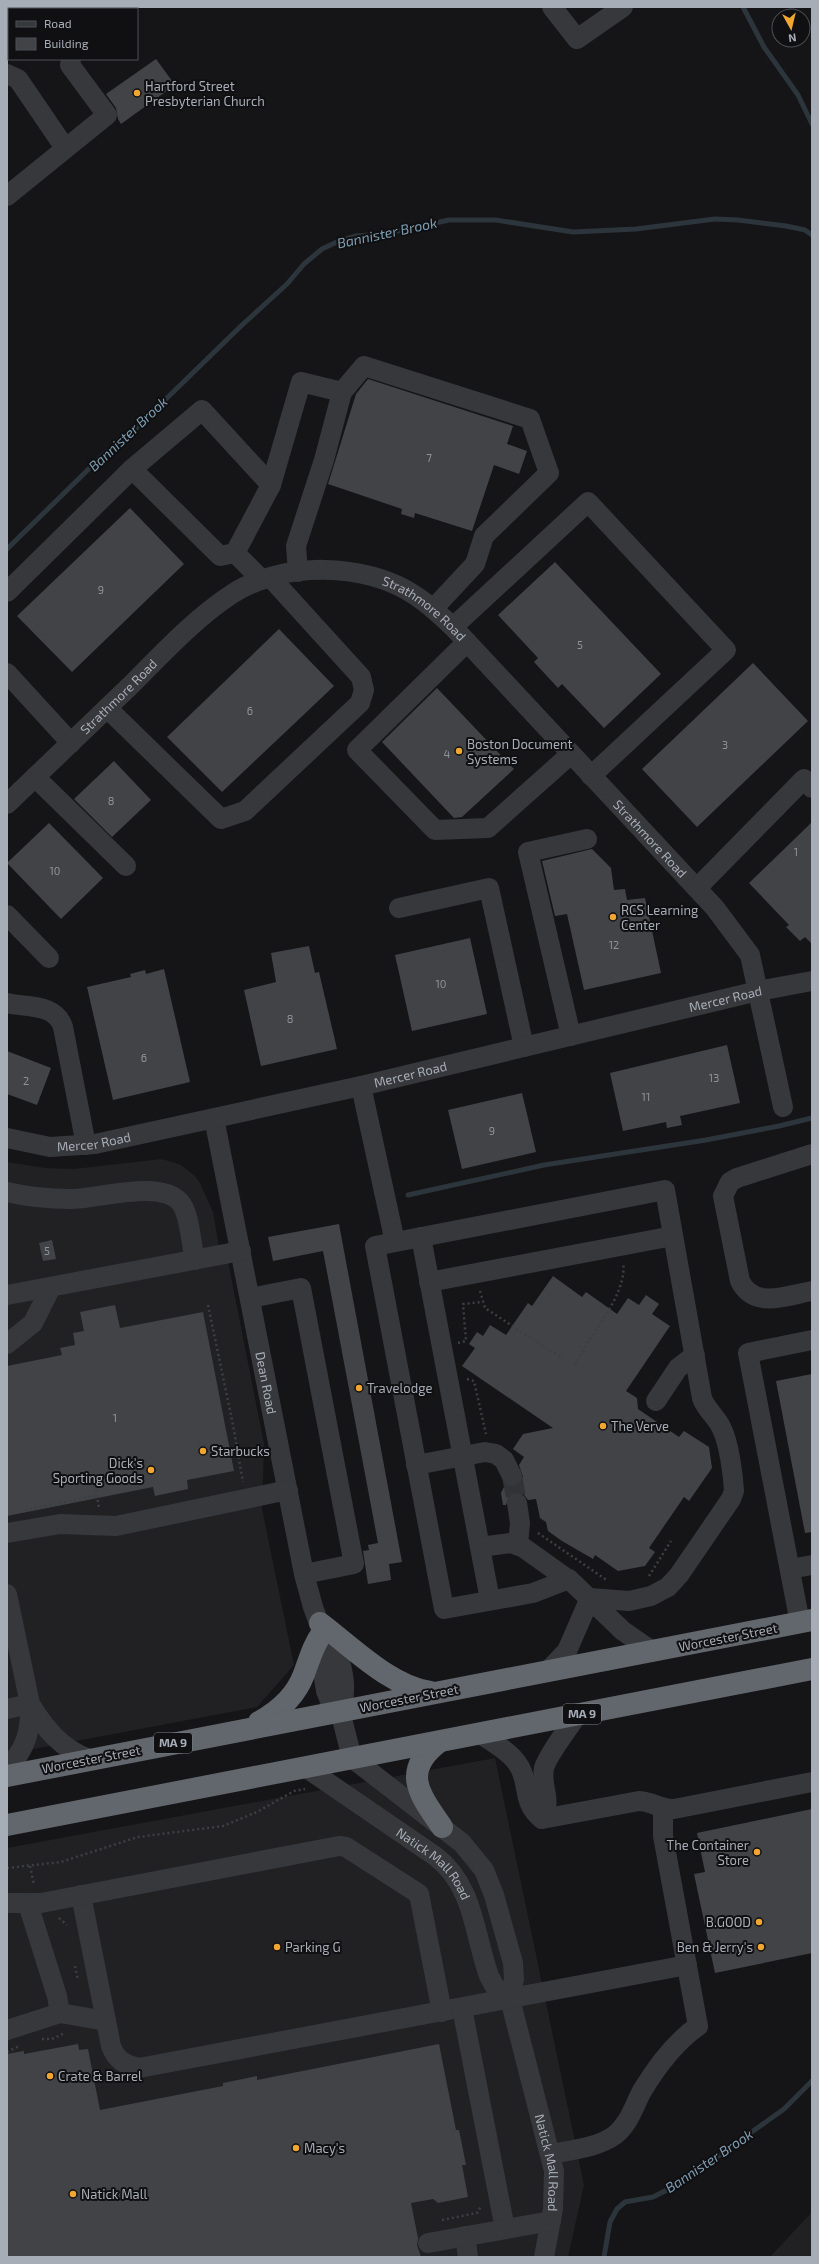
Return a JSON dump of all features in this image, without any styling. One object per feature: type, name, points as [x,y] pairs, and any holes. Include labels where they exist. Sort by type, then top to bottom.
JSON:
[{"type":"highway","name":"Worcester Street","points":[[7,1776],[806,1621]]},
{"type":"highway","points":[[243,1730],[272,1715],[291,1697],[301,1681],[315,1642],[324,1633],[396,1680],[418,1690],[436,1693]]},
{"type":"highway","name":"MA 9","points":[[7,1825],[812,1669]]},
{"type":"highway","points":[[439,1742],[421,1760],[416,1778],[423,1798],[442,1827]]},
{"type":"street","points":[[552,7],[577,39],[615,9]]},
{"type":"street","points":[[7,196],[107,115],[71,62]]},
{"type":"street","points":[[12,77],[65,148]]},
{"type":"street","points":[[298,572],[296,546],[324,460],[342,392],[364,366],[530,419],[549,473],[484,536],[475,564],[433,609]]},
{"type":"street","points":[[235,553],[271,485],[300,382],[342,392]]},
{"type":"street","points":[[7,592],[132,469],[202,410],[271,485]]},
{"type":"street","points":[[132,469],[220,556],[235,553]]},
{"type":"street","points":[[453,627],[588,502],[726,650],[591,776]]},
{"type":"street","points":[[107,708],[221,819],[245,811],[360,703],[364,690],[360,677],[267,579],[235,553]]},
{"type":"street","name":"Strathmore Road","points":[[7,804],[209,610],[233,594],[267,579],[298,572],[327,570],[374,578],[395,585],[416,596],[453,627],[728,923],[750,955],[783,1106]]},
{"type":"street","points":[[467,642],[357,750],[435,830],[488,828],[571,754]]},
{"type":"street","points":[[7,673],[71,743]]},
{"type":"street","points":[[35,777],[126,866]]},
{"type":"street","points":[[696,888],[804,780],[812,788]]},
{"type":"street","points":[[571,1036],[528,852],[587,839]]},
{"type":"street","points":[[399,908],[489,888],[524,1047]]},
{"type":"street","points":[[7,915],[49,958]]},
{"type":"street","name":"Mercer Road","points":[[7,1138],[50,1147],[86,1145],[361,1086],[758,991],[812,981]]},
{"type":"street","points":[[7,1002],[51,1011],[58,1017],[63,1027],[86,1145]]},
{"type":"street","points":[[361,1086],[395,1242]]},
{"type":"street","name":"Dean Road","points":[[214,1118],[304,1574],[324,1633]]},
{"type":"street","points":[[812,1154],[737,1178],[730,1182],[723,1196],[740,1281],[744,1289],[750,1295],[765,1299],[812,1291]]},
{"type":"street","points":[[568,1580],[543,1590],[444,1609],[375,1246],[665,1190],[704,1403],[709,1412],[719,1422],[723,1432],[734,1486],[733,1496],[679,1575],[668,1587],[652,1596],[629,1601],[590,1598]]},
{"type":"street","points":[[7,1192],[70,1199],[141,1192],[167,1194],[177,1199],[183,1207],[194,1260]]},
{"type":"street","points":[[429,1282],[673,1236]]},
{"type":"street","points":[[421,1237],[490,1600]]},
{"type":"street","points":[[7,1295],[241,1251]]},
{"type":"street","points":[[7,1344],[33,1324],[51,1287]]},
{"type":"street","points":[[250,1298],[301,1288],[354,1564],[304,1574]]},
{"type":"street","points":[[806,1621],[790,1569],[748,1353],[812,1340]]},
{"type":"street","points":[[656,1401],[678,1368],[695,1355]]},
{"type":"street","points":[[416,1465],[485,1452],[496,1454],[506,1462],[512,1476]]},
{"type":"street","points":[[7,1533],[60,1524],[116,1526],[288,1490]]},
{"type":"street","points":[[517,1502],[520,1523],[518,1544]]},
{"type":"street","points":[[480,1547],[503,1543],[518,1544],[568,1580],[590,1598],[623,1631],[652,1651]]},
{"type":"street","points":[[790,1569],[812,1565]]},
{"type":"street","points":[[7,1594],[30,1704],[30,1729],[26,1742],[7,1769]]},
{"type":"street","points":[[548,1671],[567,1651],[590,1598]]},
{"type":"street","points":[[324,1633],[320,1652],[326,1692],[330,1701],[340,1711],[352,1758]]},
{"type":"street","points":[[7,1709],[30,1704]]},
{"type":"street","points":[[30,1704],[42,1722],[62,1745],[89,1759]]},
{"type":"street","points":[[542,1819],[548,1804],[544,1774],[546,1764],[577,1715]]},
{"type":"street","points":[[480,1734],[518,1763],[528,1802],[533,1812],[542,1819],[638,1801],[645,1801],[663,1809],[674,1809],[812,1782]]},
{"type":"street","name":"Natick Mall Road","points":[[352,1758],[442,1827],[469,1850],[488,1878],[513,1963],[514,1979],[510,1999],[550,2154],[555,2190],[544,2257]]},
{"type":"street","name":"Natick Mall Road","points":[[305,1767],[435,1856],[448,1868],[466,1894],[489,1976],[495,1987],[510,1999]]},
{"type":"street","points":[[550,2154],[595,2144],[615,2135],[628,2119],[648,2081],[662,2060],[682,2039],[698,2026],[663,1836],[663,1809]]},
{"type":"street","points":[[7,1903],[31,1895],[81,1895],[333,1847],[346,1846],[419,1894],[442,2012]]},
{"type":"street","points":[[31,1895],[60,2013]]},
{"type":"street","points":[[81,1895],[111,2046],[116,2056],[129,2065],[143,2068],[687,1966]]},
{"type":"street","points":[[462,2008],[505,2229]]},
{"type":"street","points":[[7,2030],[60,2013],[106,2021]]},
{"type":"street","points":[[428,2242],[551,2221]]},
{"type":"street","points":[[465,2236],[468,2257]]},
{"type":"path","points":[[575,1365],[617,1293],[623,1280],[624,1269]]},
{"type":"path","points":[[481,1297],[485,1308],[495,1316],[563,1360]]},
{"type":"path","points":[[454,1343],[466,1341],[463,1304],[483,1302]]},
{"type":"path","points":[[208,1305],[233,1425],[244,1487]]},
{"type":"path","points":[[462,1377],[474,1381],[487,1438]]},
{"type":"path","points":[[22,1510],[97,1495]]},
{"type":"path","points":[[536,1526],[537,1532],[612,1583]]},
{"type":"path","points":[[646,1581],[671,1541]]},
{"type":"path","points":[[7,1868],[72,1859],[138,1837],[197,1831],[223,1826],[253,1814],[294,1791]]},
{"type":"path","points":[[30,1866],[31,1895]]},
{"type":"path","points":[[442,2220],[477,2213],[481,2208],[481,2201]]},
{"type":"shaded area","points":[[162,1159],[181,1165],[195,1176],[200,1183],[213,1212],[219,1247],[225,1246],[264,1444],[262,1509],[294,1665],[257,1707],[7,1754],[7,1162],[45,1168],[74,1169]]},
{"type":"shaded area","name":"Natick Mall","points":[[495,1758],[584,2185],[568,2257],[7,2257],[7,1848]]},
{"type":"shaded area","points":[[812,2212],[812,2257],[770,2257]]},
{"type":"building","points":[[156,59],[175,85],[121,124],[118,119],[116,108],[106,94]]},
{"type":"building","points":[[368,379],[513,426],[507,444],[527,451],[519,474],[494,465],[472,531],[415,513],[414,518],[401,514],[402,509],[328,484],[356,394]]},
{"type":"building","points":[[130,508],[184,564],[72,672],[17,616]]},
{"type":"building","points":[[555,562],[661,674],[604,728],[562,684],[558,688],[534,662],[538,658],[498,615]]},
{"type":"building","points":[[279,629],[334,686],[222,792],[167,737]]},
{"type":"building","points":[[753,663],[808,721],[697,827],[642,769]]},
{"type":"building","points":[[437,688],[514,769],[462,817],[454,818],[382,742]]},
{"type":"building","points":[[114,761],[151,800],[112,837],[74,799]]},
{"type":"building","points":[[812,822],[812,944],[805,937],[800,941],[786,927],[789,925],[749,883]]},
{"type":"building","points":[[49,823],[103,878],[61,919],[7,863]]},
{"type":"building","points":[[592,849],[611,868],[614,890],[625,889],[627,900],[645,898],[661,973],[584,990],[567,914],[555,916],[542,861]]},
{"type":"building","points":[[470,938],[487,1014],[412,1031],[395,955]]},
{"type":"building","points":[[309,946],[315,973],[319,972],[337,1049],[261,1066],[244,990],[276,982],[271,953]]},
{"type":"building","points":[[164,969],[190,1082],[113,1100],[87,987],[131,977],[130,974],[145,970],[146,974]]},
{"type":"building","points":[[727,1045],[740,1103],[680,1116],[682,1125],[667,1128],[666,1122],[623,1131],[610,1073]]},
{"type":"building","points":[[7,1051],[51,1068],[37,1105],[7,1094]]},
{"type":"building","points":[[522,1093],[536,1152],[462,1169],[448,1110]]},
{"type":"building","name":"Travelodge","points":[[339,1224],[402,1562],[389,1564],[391,1580],[368,1584],[363,1551],[369,1550],[368,1545],[378,1543],[323,1251],[273,1261],[268,1237]]},
{"type":"building","points":[[52,1240],[56,1259],[43,1261],[39,1243]]},
{"type":"building","name":"The Verve","points":[[553,1276],[582,1297],[586,1292],[617,1314],[628,1298],[639,1305],[646,1295],[659,1304],[652,1314],[670,1326],[626,1391],[637,1398],[638,1409],[679,1437],[684,1431],[709,1447],[712,1468],[689,1501],[684,1497],[649,1548],[655,1552],[645,1566],[618,1571],[595,1555],[593,1559],[562,1541],[548,1531],[546,1522],[540,1518],[536,1499],[528,1500],[522,1492],[510,1494],[506,1505],[503,1505],[501,1493],[505,1485],[517,1486],[523,1477],[519,1465],[524,1457],[513,1449],[523,1434],[553,1428],[462,1366],[475,1348],[469,1344],[477,1332],[483,1336],[490,1325],[506,1335],[528,1303],[532,1306]]},
{"type":"building","points":[[115,1305],[120,1328],[203,1312],[234,1471],[187,1480],[188,1489],[155,1496],[153,1487],[7,1516],[7,1366],[62,1355],[60,1348],[75,1345],[73,1333],[84,1331],[80,1312]]},
{"type":"building","points":[[812,1374],[812,1532],[805,1533],[776,1381]]},
{"type":"building","name":"The Container Store","points":[[812,1809],[812,1953],[715,1973],[694,1874],[705,1872],[697,1833]]},
{"type":"building","name":"Macy's","points":[[78,2044],[79,2050],[88,2049],[100,2110],[223,2086],[223,2083],[257,2076],[257,2080],[439,2044],[456,2130],[459,2130],[466,2165],[462,2165],[468,2197],[438,2203],[433,2199],[411,2203],[418,2238],[417,2245],[421,2257],[7,2257],[7,2054],[24,2051],[24,2054]]},
{"type":"waterway","points":[[743,7],[764,47],[798,95],[812,124]]},
{"type":"waterway","name":"Bannister Brook","points":[[7,549],[103,455],[131,433],[241,326],[287,284],[304,264],[322,249],[339,241],[356,236],[383,234],[449,220],[496,220],[573,232],[636,229],[715,219],[738,220],[786,226],[805,230],[812,235]]},
{"type":"waterway","points":[[408,1195],[544,1165],[706,1140],[812,1118]]},
{"type":"waterway","name":"Bannister Brook","points":[[604,2257],[610,2222],[617,2209],[625,2202],[653,2197],[679,2184],[784,2109],[812,2081]]},
{"type":"tunnel","points":[[512,1476],[517,1503]]},
{"type":"place","name":"Hartford Street Presbyterian Church","points":[[137,93]]},
{"type":"place","name":"Boston Document Systems","points":[[459,751]]},
{"type":"place","name":"RCS Learning Center","points":[[613,917]]},
{"type":"place","name":"Travelodge","points":[[359,1388]]},
{"type":"place","name":"The Verve","points":[[603,1426]]},
{"type":"place","name":"Starbucks","points":[[203,1451]]},
{"type":"place","name":"Dick's Sporting Goods","points":[[151,1470]]},
{"type":"place","name":"The Container Store","points":[[757,1852]]},
{"type":"place","name":"B.GOOD","points":[[759,1922]]},
{"type":"place","name":"Parking G","points":[[277,1947]]},
{"type":"place","name":"Ben & Jerry's","points":[[761,1947]]},
{"type":"place","name":"Crate & Barrel","points":[[50,2076]]},
{"type":"place","name":"Macy's","points":[[296,2148]]},
{"type":"place","name":"Natick Mall","points":[[73,2194]]}]
